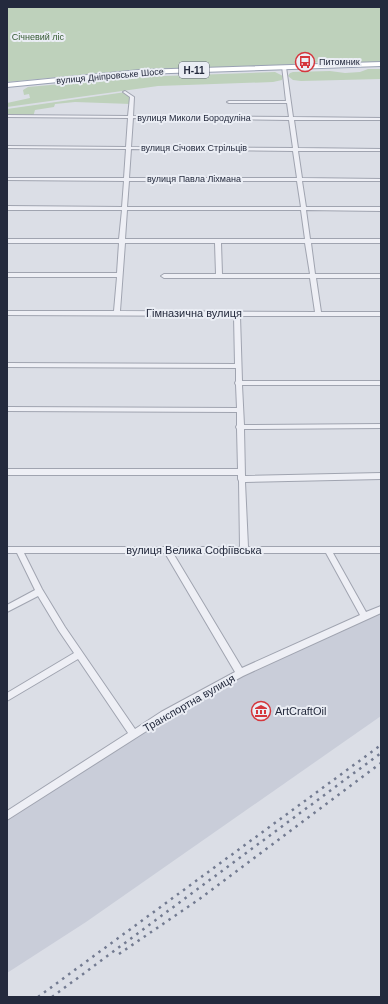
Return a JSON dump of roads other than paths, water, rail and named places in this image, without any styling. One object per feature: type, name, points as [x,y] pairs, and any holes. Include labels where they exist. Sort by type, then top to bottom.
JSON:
[{"type":"main road","name":"вулиця Дніпровське Шосе","points":[[7,85],[140,72],[381,64]]},
{"type":"street","points":[[284,67],[318,314]]},
{"type":"street","points":[[117,313],[132,98],[125,92]]},
{"type":"street","points":[[229,102],[288,102]]},
{"type":"street","name":"вулиця Миколи Бородуліна","points":[[7,116],[381,119]]},
{"type":"street","name":"вулиця Січових Стрільців","points":[[7,147],[381,150]]},
{"type":"street","name":"вулиця Павла Ліхмана","points":[[7,178],[381,180]]},
{"type":"street","points":[[7,208],[381,209]]},
{"type":"street","points":[[7,240],[381,241]]},
{"type":"street","points":[[218,241],[219,276]]},
{"type":"street","points":[[7,275],[120,275]]},
{"type":"street","points":[[164,276],[381,276]]},
{"type":"street","name":"Гімназична вулиця","points":[[7,313],[381,314]]},
{"type":"street","points":[[237,313],[237,366],[244,550]]},
{"type":"street","points":[[7,365],[237,366]]},
{"type":"street","points":[[238,383],[381,383]]},
{"type":"street","points":[[7,409],[239,410]]},
{"type":"street","points":[[239,427],[381,426]]},
{"type":"street","points":[[7,472],[241,476],[381,476]]},
{"type":"street","name":"вулиця Велика Софіївська","points":[[7,550],[381,550]]},
{"type":"street","points":[[19,550],[39,592],[134,734]]},
{"type":"street","points":[[167,550],[240,673]]},
{"type":"street","points":[[328,550],[365,617]]},
{"type":"street","points":[[7,609],[39,592]]},
{"type":"street","name":"Транспортна вулиця","points":[[7,816],[164,715],[240,673],[381,609]]},
{"type":"street","points":[[7,697],[80,654]]},
{"type":"railway","points":[[38,997],[381,745]]},
{"type":"railway","points":[[52,997],[381,753]]},
{"type":"railway","points":[[119,954],[198,900],[381,763]]},
{"type":"place","name":"Питомник","points":[[305,62]]},
{"type":"place","name":"ArtCraftOil","points":[[261,711]]},
{"type":"park label","name":"Січневий ліс","points":[[38,37]]}]
